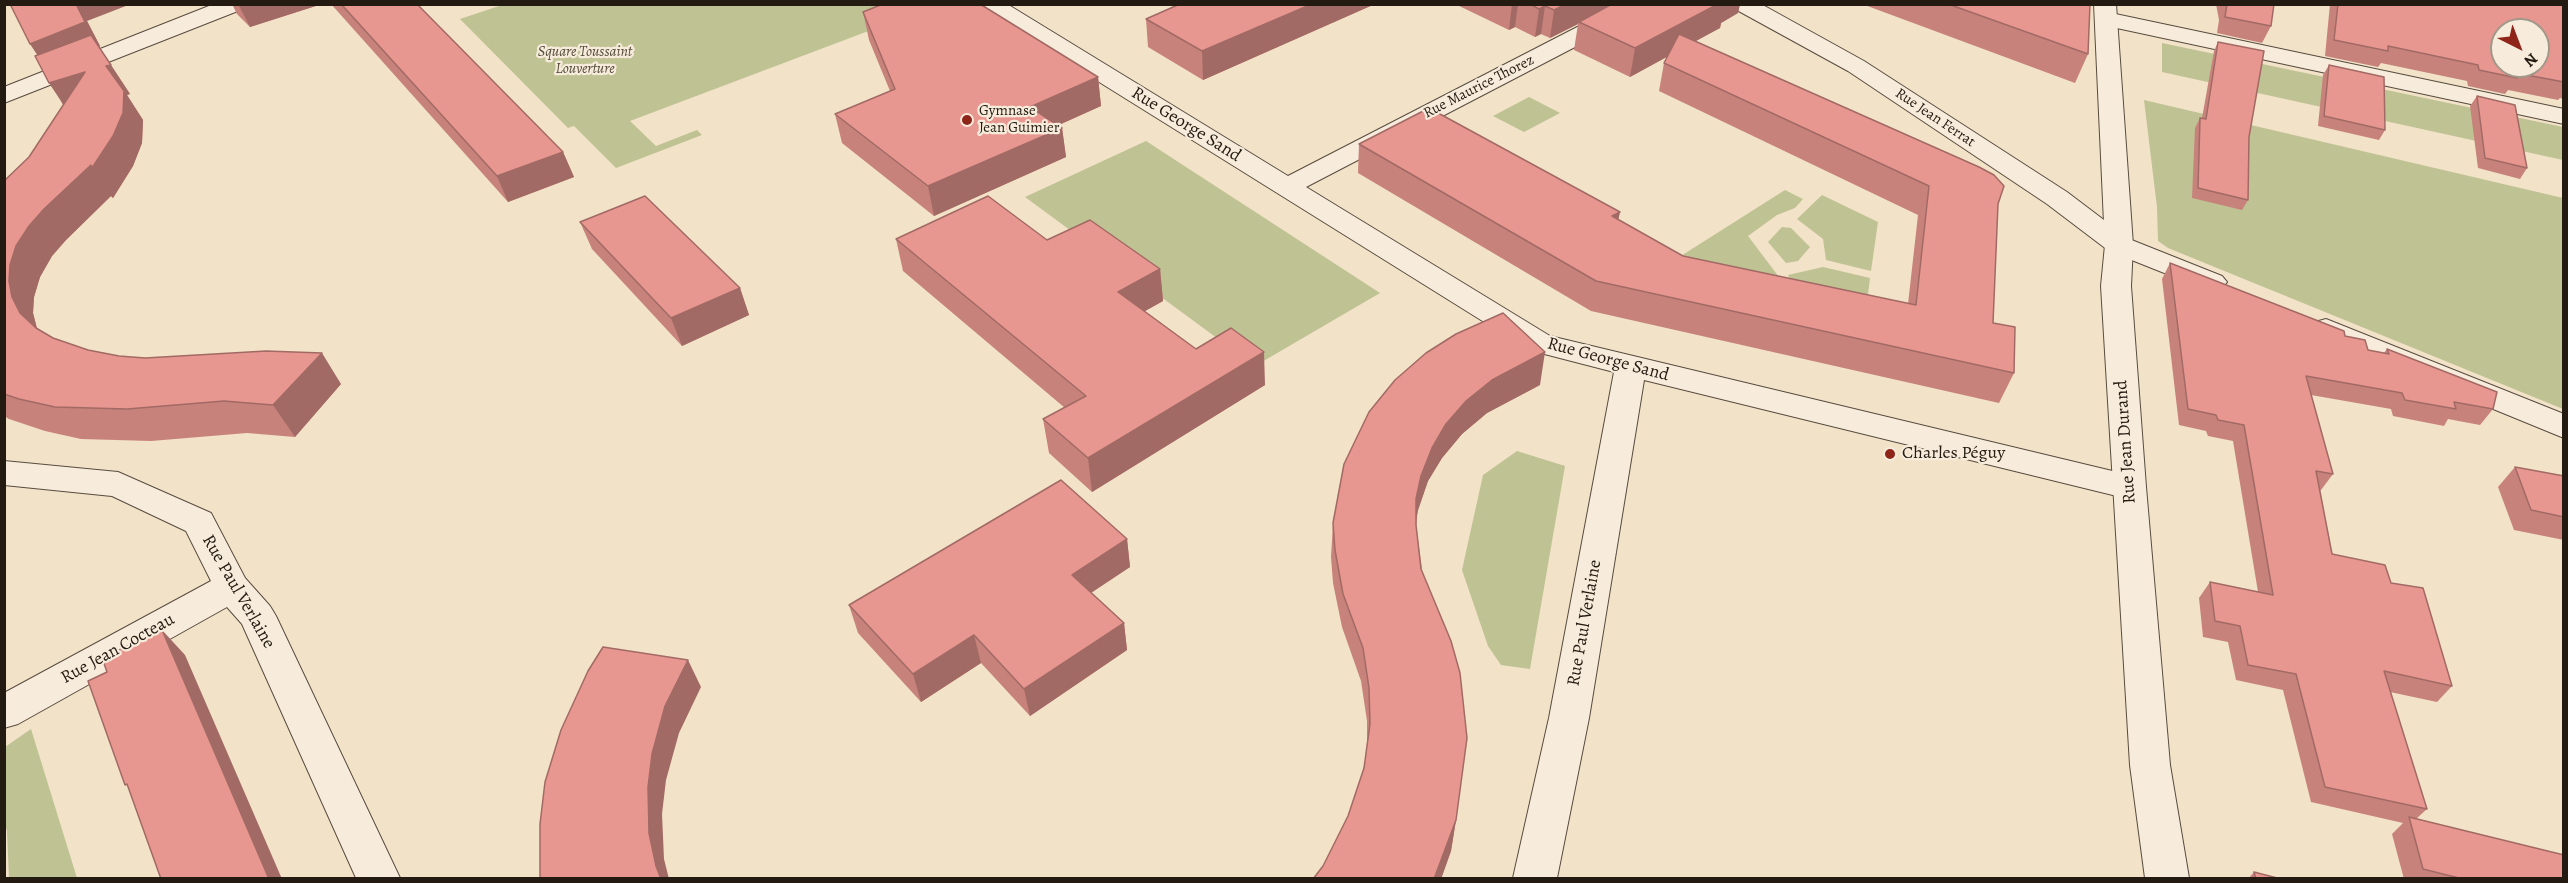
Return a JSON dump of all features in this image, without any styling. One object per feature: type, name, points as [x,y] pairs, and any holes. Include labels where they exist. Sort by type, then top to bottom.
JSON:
[{"type":"street","points":[[4,96],[235,4]]},
{"type":"street","name":"Rue George Sand","points":[[990,4],[1540,343],[2129,487]]},
{"type":"street","name":"Rue Maurice Thorez","points":[[1286,187],[1640,4]]},
{"type":"street","name":"Rue Jean Ferrat","points":[[1743,4],[1856,66],[2057,198],[2119,245],[2238,293]]},
{"type":"street","points":[[2106,12],[2564,117]]},
{"type":"street","name":"Rue Jean Durand","points":[[2106,12],[2119,245],[2116,286],[2129,487],[2150,765],[2167,879]]},
{"type":"street","points":[[2302,319],[2564,427]]},
{"type":"street","name":"Rue Paul Verlaine","points":[[1535,879],[1569,718],[1631,366]]},
{"type":"street","name":"Rue Paul Verlaine","points":[[4,473],[118,484],[199,522],[232,587],[257,615],[378,879]]},
{"type":"street","name":"Rue Jean Cocteau","points":[[4,712],[232,587]]},
{"type":"green space","name":"Square Toussaint Louverture","points":[[505,4],[940,4],[630,121],[656,146],[697,130],[702,135],[616,168],[574,126],[568,128],[460,19]]},
{"type":"green space","points":[[2162,43],[2563,127],[2563,160],[2162,72]]},
{"type":"green space","points":[[1529,97],[1560,113],[1524,132],[1493,116]]},
{"type":"green space","points":[[2144,100],[2563,198],[2563,409],[2168,248],[2158,241],[2157,207]]},
{"type":"green space","points":[[1146,141],[1380,293],[1255,366],[1025,197]]},
{"type":"green space","points":[[1785,190],[1803,199],[1795,208],[1777,215],[1748,236],[1779,277],[1654,273]]},
{"type":"green space","points":[[1822,195],[1878,222],[1871,271],[1826,260],[1823,239],[1797,219]]},
{"type":"green space","points":[[1782,227],[1791,228],[1810,247],[1798,261],[1786,263],[1768,242]]},
{"type":"green space","points":[[1823,267],[1870,278],[1864,327],[1798,295],[1788,275]]},
{"type":"green space","points":[[1517,451],[1565,466],[1530,669],[1501,665],[1488,646],[1462,570],[1483,475]]},
{"type":"green space","points":[[31,729],[77,878],[9,878],[7,831],[4,822],[5,747]]},
{"type":"building","points":[[10,4],[76,4],[85,22],[30,44]]},
{"type":"building","points":[[341,4],[417,4],[563,152],[497,176]]},
{"type":"building","points":[[883,4],[980,4],[1098,77],[1030,107],[1062,128],[928,186],[835,114],[895,89],[863,12]]},
{"type":"building","points":[[1180,4],[1312,4],[1202,51],[1146,19]]},
{"type":"building","points":[[1530,4],[1566,4],[1554,10],[1545,6],[1539,9]]},
{"type":"building","points":[[1612,4],[1718,4],[1635,48],[1579,22]]},
{"type":"building","points":[[1948,4],[2090,4],[2088,54]]},
{"type":"building","points":[[2227,4],[2274,4],[2271,26],[2225,17]]},
{"type":"building","points":[[2338,4],[2564,4],[2564,82],[2543,78],[2550,78],[2550,18],[2490,18],[2490,72],[2479,70],[2478,65],[2388,46],[2388,51],[2334,40]]},
{"type":"building","points":[[1679,34],[1994,175],[2004,186],[1998,204],[1993,323],[2015,327],[2014,373],[1596,281],[1359,144],[1429,108],[1620,212],[1612,216],[1683,256],[1916,305],[1929,186],[1664,63]]},
{"type":"building","points":[[91,35],[111,65],[106,66],[124,91],[123,113],[113,136],[92,168],[91,165],[44,209],[16,246],[10,265],[9,281],[12,297],[20,313],[36,328],[53,338],[88,350],[119,356],[145,358],[266,351],[322,353],[273,405],[224,401],[127,409],[55,407],[4,394],[4,181],[29,157],[85,72],[49,83],[35,56]]},
{"type":"building","points":[[2218,42],[2264,51],[2249,137],[2248,200],[2198,188],[2200,118],[2206,119]]},
{"type":"building","points":[[2329,65],[2384,77],[2385,130],[2324,116]]},
{"type":"building","points":[[2477,96],[2515,105],[2527,168],[2485,158]]},
{"type":"building","points":[[645,196],[740,288],[671,318],[580,222]]},
{"type":"building","points":[[988,196],[1047,240],[1090,220],[1160,269],[1118,292],[1196,349],[1231,328],[1264,352],[1088,458],[1043,419],[1086,396],[896,239]]},
{"type":"building","points":[[2170,263],[2344,331],[2345,336],[2365,340],[2368,350],[2389,354],[2387,349],[2497,392],[2493,409],[2454,402],[2456,409],[2405,400],[2402,393],[2306,376],[2333,474],[2316,471],[2332,554],[2385,565],[2391,583],[2423,588],[2452,686],[2384,671],[2427,809],[2325,787],[2296,674],[2248,665],[2240,626],[2215,621],[2210,582],[2273,595],[2244,425],[2218,420],[2216,415],[2188,409]]},
{"type":"building","points":[[1503,313],[1545,352],[1492,380],[1466,401],[1446,424],[1432,448],[1421,476],[1416,499],[1416,525],[1421,569],[1451,641],[1460,673],[1467,738],[1456,820],[1434,879],[1313,879],[1323,866],[1348,816],[1364,768],[1370,724],[1369,688],[1363,648],[1343,594],[1335,550],[1333,523],[1344,464],[1369,412],[1395,380],[1426,353],[1456,334]]},
{"type":"building","points":[[2515,467],[2564,476],[2564,517],[2531,510]]},
{"type":"building","points":[[1061,480],[1127,539],[1072,575],[1124,623],[1024,689],[974,635],[913,674],[849,605]]},
{"type":"building","points":[[162,630],[269,879],[161,879],[88,681],[107,672],[102,658]]},
{"type":"building","points":[[603,647],[688,660],[665,706],[652,754],[648,787],[649,833],[661,879],[540,879],[540,824],[545,782],[561,730],[588,671]]},
{"type":"building","points":[[2409,817],[2564,855],[2564,879],[2463,879],[2423,869]]},
{"type":"building","points":[[2254,872],[2281,879],[2256,879]]},
{"type":"place","name":"Gymnase Jean Guimier","points":[[967,120]]},
{"type":"place","name":"Charles Péguy","points":[[1890,454]]}]
